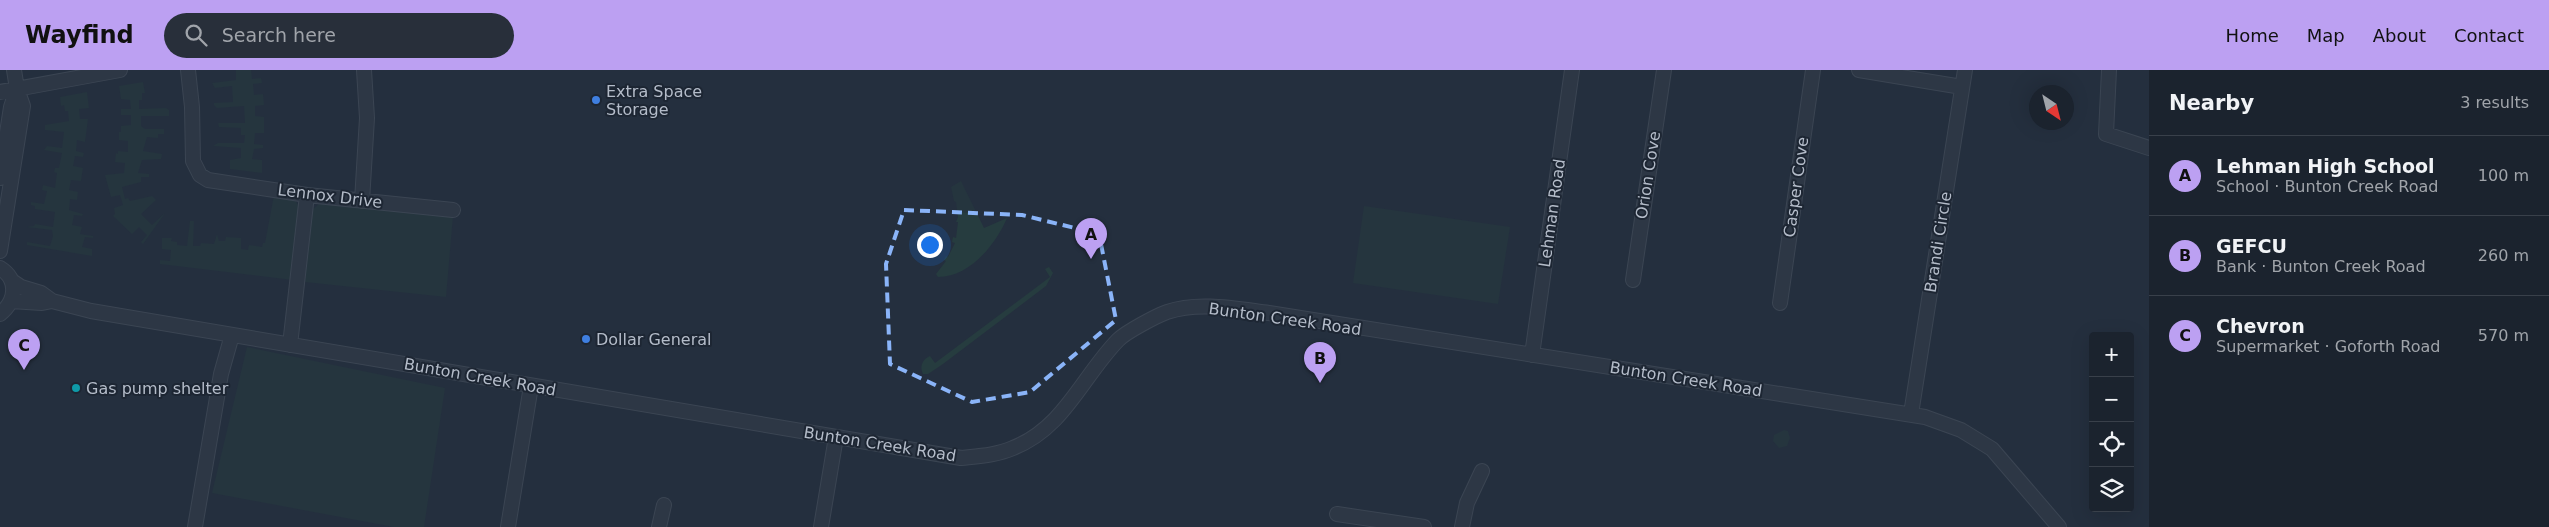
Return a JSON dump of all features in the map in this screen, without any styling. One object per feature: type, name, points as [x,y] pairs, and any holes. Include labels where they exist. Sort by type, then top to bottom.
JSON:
[{"type":"street","points":[[0,251],[17,106],[14,70]]},
{"type":"street","points":[[0,92],[120,70]]},
{"type":"street","points":[[185,179],[202,175],[191,154],[192,107],[188,70]]},
{"type":"street","points":[[362,200],[367,118],[364,70]]},
{"type":"street","name":"Lehman Road","points":[[1532,355],[1572,70]]},
{"type":"street","name":"Orion Cove","points":[[1633,280],[1664,70]]},
{"type":"street","name":"Casper Cove","points":[[1780,303],[1813,70]]},
{"type":"street","points":[[1859,70],[1962,87]]},
{"type":"street","name":"Brandi Circle","points":[[1910,414],[1965,70]]},
{"type":"street","points":[[2109,70],[2106,134],[2149,148]]},
{"type":"street","points":[[0,178],[17,106]]},
{"type":"street","name":"Lennox Drive","points":[[202,175],[307,195],[453,210]]},
{"type":"street","points":[[290,345],[307,195]]},
{"type":"street","points":[[0,314],[11,301],[14,289],[4,271]]},
{"type":"street","name":"Bunton Creek Road","points":[[4,271],[21,287],[41,293],[52,301],[90,311],[961,458],[998,454],[1015,448],[1039,435],[1064,410],[1119,339],[1168,312],[1214,306],[1269,313],[1910,414],[1961,430],[1992,449],[2059,527]]},
{"type":"street","name":"Bunton Creek Road","points":[[11,301],[42,303],[52,301]]},
{"type":"street","points":[[195,527],[221,374],[232,335]]},
{"type":"street","points":[[508,527],[531,386]]},
{"type":"street","points":[[821,527],[836,437]]},
{"type":"street","points":[[1462,527],[1467,503],[1482,471]]},
{"type":"street","points":[[659,527],[664,505]]},
{"type":"street","points":[[1337,514],[1424,527]]},
{"type":"highlighted area","points":[[904,210],[1022,215],[1099,234],[1116,320],[1030,392],[972,402],[890,364],[886,264]]},
{"type":"green space","points":[[236,70],[251,70],[252,79],[261,78],[262,83],[253,84],[254,95],[263,94],[264,105],[255,106],[255,116],[264,117],[264,133],[255,133],[254,144],[263,145],[263,148],[254,149],[252,159],[262,160],[262,173],[230,169],[230,160],[241,158],[241,148],[213,146],[218,143],[244,143],[245,135],[241,135],[241,128],[219,127],[218,123],[245,123],[244,106],[217,108],[214,105],[214,103],[233,102],[232,86],[215,88],[212,83],[236,80]]},
{"type":"green space","points":[[143,82],[145,93],[142,93],[142,100],[139,100],[139,109],[166,108],[169,110],[169,116],[141,116],[141,126],[145,129],[164,129],[164,134],[158,134],[158,138],[147,137],[143,151],[162,154],[161,159],[142,160],[138,173],[149,174],[149,177],[141,177],[141,182],[122,187],[125,199],[128,198],[130,201],[152,196],[156,200],[141,214],[152,225],[165,213],[143,244],[141,242],[147,235],[139,227],[132,234],[113,216],[115,214],[114,208],[123,205],[120,195],[111,197],[105,175],[124,173],[125,163],[115,162],[116,153],[118,154],[118,151],[128,152],[128,141],[119,140],[119,132],[121,132],[121,126],[131,125],[131,115],[121,115],[121,109],[131,109],[130,100],[121,99],[119,86]]},
{"type":"green space","points":[[87,92],[89,108],[79,109],[80,119],[88,119],[85,142],[77,140],[76,151],[84,153],[83,157],[75,156],[73,166],[83,168],[81,181],[71,180],[69,190],[78,192],[77,200],[70,199],[69,210],[83,214],[82,216],[74,215],[72,225],[82,227],[80,234],[93,236],[93,238],[85,237],[82,247],[92,249],[92,256],[27,245],[27,242],[50,246],[53,236],[52,230],[27,227],[34,226],[35,224],[53,227],[55,212],[35,209],[35,206],[31,205],[31,202],[44,204],[47,191],[42,190],[43,185],[55,188],[57,173],[54,172],[55,168],[59,168],[62,153],[44,150],[47,146],[62,148],[64,132],[45,130],[45,125],[69,121],[68,111],[65,111],[64,105],[61,106],[60,97]]},
{"type":"green space","points":[[961,181],[984,228],[1007,218],[989,248],[971,265],[950,276],[938,277],[936,274],[946,261],[944,260],[946,256],[948,257],[955,243],[952,242],[953,237],[956,238],[958,222],[956,222],[958,217],[951,187]]},
{"type":"green space","points":[[274,195],[295,200],[299,207],[293,280],[160,264],[160,260],[170,261],[171,250],[162,249],[162,238],[172,238],[171,241],[177,242],[177,245],[187,246],[190,221],[194,221],[193,246],[200,246],[201,243],[214,244],[217,234],[219,241],[225,241],[226,237],[241,238],[241,249],[248,250],[249,245],[262,247],[263,243],[265,243]]},
{"type":"green space","points":[[320,203],[453,216],[446,297],[305,282],[311,211]]},
{"type":"green space","points":[[1364,206],[1510,227],[1498,304],[1353,283]]},
{"type":"green space","points":[[1049,267],[1053,273],[1046,286],[943,364],[928,374],[923,374],[922,363],[925,359],[930,356],[935,363],[1050,277],[1045,269]]},
{"type":"green space","points":[[247,347],[445,388],[424,527],[394,527],[212,493]]},
{"type":"green space","points":[[1784,430],[1788,431],[1790,438],[1787,446],[1779,448],[1773,441],[1774,435]]},
{"type":"place","name":"Extra Space Storage","points":[[596,100]]},
{"type":"place","name":"Lehman High School","points":[[1091,259]]},
{"type":"place","name":"Dollar General","points":[[586,339]]},
{"type":"place","name":"Chevron","points":[[24,370]]},
{"type":"place","name":"GEFCU","points":[[1320,383]]},
{"type":"place","name":"Gas pump shelter","points":[[76,388]]}]
